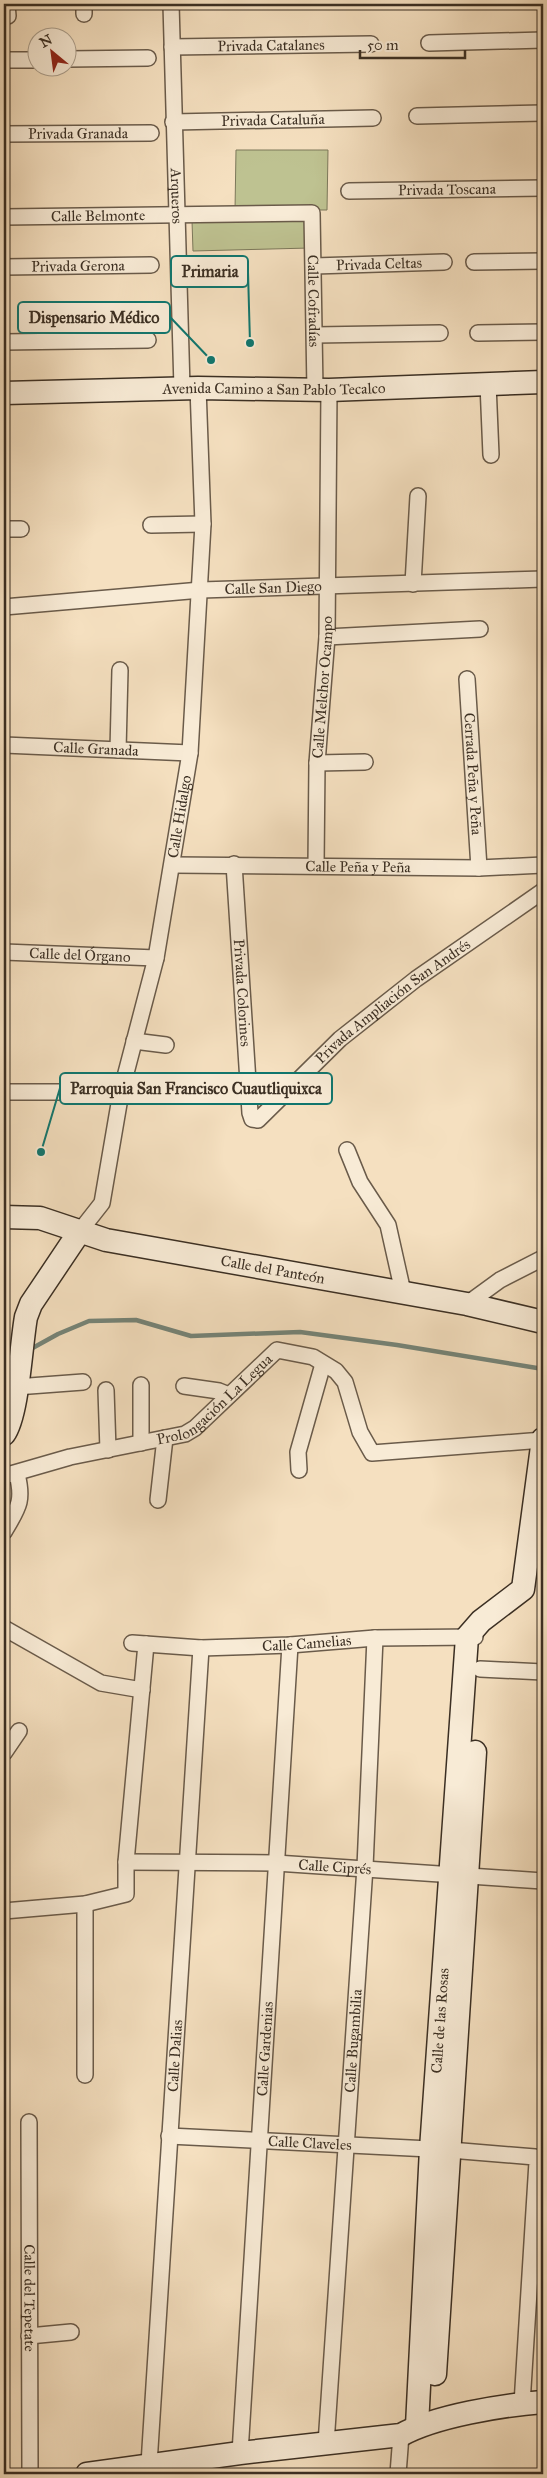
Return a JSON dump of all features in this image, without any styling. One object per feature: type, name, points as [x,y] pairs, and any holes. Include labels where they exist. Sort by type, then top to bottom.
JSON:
[{"type":"street","name":"Arqueros","points":[[171,4],[176,215],[190,388]]},
{"type":"street","points":[[429,43],[543,40]]},
{"type":"street","name":"Privada Catalanes","points":[[172,47],[370,44]]},
{"type":"street","points":[[78,60],[148,58]]},
{"type":"street","points":[[4,60],[28,60]]},
{"type":"street","points":[[417,116],[543,113]]},
{"type":"street","name":"Privada Cataluña","points":[[174,122],[373,118]]},
{"type":"street","name":"Privada Granada","points":[[4,134],[151,133]]},
{"type":"street","name":"Privada Toscana","points":[[349,191],[543,188]]},
{"type":"street","name":"Calle Belmonte","points":[[4,218],[312,213]]},
{"type":"street","name":"Calle Cofradías","points":[[312,213],[315,335],[322,390]]},
{"type":"street","points":[[474,262],[543,261]]},
{"type":"street","name":"Privada Celtas","points":[[314,266],[444,262]]},
{"type":"street","name":"Privada Gerona","points":[[4,267],[152,266]]},
{"type":"street","points":[[478,333],[543,332]]},
{"type":"street","points":[[315,335],[440,333]]},
{"type":"street","points":[[4,342],[148,340]]},
{"type":"street","name":"Avenida Camino a San Pablo Tecalco","points":[[4,393],[190,388],[322,390],[543,382]]},
{"type":"street","points":[[488,384],[491,455]]},
{"type":"street","name":"Calle Hidalgo","points":[[80,1231],[102,1203],[120,1092],[156,958],[173,865],[190,753],[201,590],[203,524],[190,388]]},
{"type":"street","name":"Calle Melchor Ocampo","points":[[316,865],[317,763],[327,637],[322,390]]},
{"type":"street","points":[[413,584],[418,496]]},
{"type":"street","points":[[151,525],[203,524]]},
{"type":"street","points":[[4,529],[21,528]]},
{"type":"street","name":"Calle San Diego","points":[[4,608],[201,590],[543,578]]},
{"type":"street","points":[[327,637],[480,629]]},
{"type":"street","points":[[118,750],[120,670]]},
{"type":"street","name":"Cerrada Peña y Peña","points":[[467,679],[479,868]]},
{"type":"street","name":"Calle Granada","points":[[4,745],[190,753]]},
{"type":"street","points":[[317,763],[364,762]]},
{"type":"street","name":"Calle Peña y Peña","points":[[173,865],[234,864],[479,868],[543,865]]},
{"type":"street","name":"Privada Colorines","points":[[234,864],[250,1113],[252,1119]]},
{"type":"street","name":"Privada Ampliación San Andrés","points":[[252,1119],[258,1120],[340,1040],[416,979],[543,891]]},
{"type":"street","name":"Calle del Órgano","points":[[4,952],[156,958]]},
{"type":"street","points":[[134,1041],[166,1045]]},
{"type":"street","points":[[4,1092],[120,1092]]},
{"type":"street","points":[[347,1150],[360,1182],[388,1225],[403,1292]]},
{"type":"street","name":"Calle del Panteón","points":[[4,1217],[40,1218],[106,1240],[403,1292],[543,1322]]},
{"type":"street","points":[[4,1434],[9,1427],[14,1411],[21,1344],[26,1317],[31,1304],[80,1231]]},
{"type":"street","points":[[466,1304],[500,1280],[543,1258]]},
{"type":"street","name":"Prolongación La Legua","points":[[10,1475],[70,1458],[185,1434],[195,1428],[277,1350],[313,1358],[336,1371],[345,1382],[360,1432],[372,1453],[543,1440]]},
{"type":"street","points":[[299,1470],[298,1452],[324,1364]]},
{"type":"street","points":[[17,1380],[83,1382]]},
{"type":"street","points":[[141,1385],[141,1443]]},
{"type":"street","points":[[184,1386],[219,1391],[229,1395]]},
{"type":"street","points":[[106,1390],[108,1450]]},
{"type":"street","points":[[158,1500],[165,1438]]},
{"type":"street","points":[[481,1626],[523,1589],[543,1440]]},
{"type":"street","points":[[4,1532],[20,1503],[21,1492],[10,1475]]},
{"type":"street","name":"Calle Camelias","points":[[142,1690],[139,1644],[201,1648],[290,1645],[481,1626]]},
{"type":"street","name":"Calle de las Rosas","points":[[459,1874],[480,1669],[481,1626]]},
{"type":"street","name":"Calle de las Rosas","points":[[417,2428],[441,2149],[459,1874],[481,1626]]},
{"type":"street","points":[[4,1628],[101,1683],[142,1690],[126,1862],[126,1894],[85,1904],[4,1911]]},
{"type":"street","name":"Calle Bugambilia","points":[[326,2444],[366,1867],[375,1638]]},
{"type":"street","name":"Calle Gardenias","points":[[240,2453],[290,1645]]},
{"type":"street","name":"Calle Dalias","points":[[149,2464],[201,1648]]},
{"type":"street","points":[[480,1669],[543,1672]]},
{"type":"street","points":[[4,1753],[19,1731]]},
{"type":"street","name":"Calle Ciprés","points":[[126,1862],[276,1862],[543,1881]]},
{"type":"street","points":[[85,1904],[85,2075]]},
{"type":"street","name":"Calle del Tepetate","points":[[29,2122],[30,2474]]},
{"type":"street","name":"Calle Claveles","points":[[169,2136],[441,2149],[535,2157],[537,2162],[533,2403]]},
{"type":"street","points":[[29,2336],[71,2332]]},
{"type":"street","points":[[87,2474],[149,2464],[326,2444],[417,2428],[533,2403]]},
{"type":"street","points":[[398,2474],[417,2428]]},
{"type":"green space","points":[[236,150],[328,150],[327,210],[235,210]]},
{"type":"green space","points":[[310,218],[310,248],[193,251],[192,221]]},
{"type":"waterway","points":[[29,1350],[58,1334],[89,1321],[136,1320],[191,1336],[300,1332],[397,1345],[543,1369]]},
{"type":"waterway","points":[[4,1374],[11,1367]]},
{"type":"place","name":"Primaria","points":[[250,343]]},
{"type":"place","name":"Dispensario Médico","points":[[211,360]]},
{"type":"place","name":"Parroquia San Francisco Cuautliquixca","points":[[41,1152]]}]
